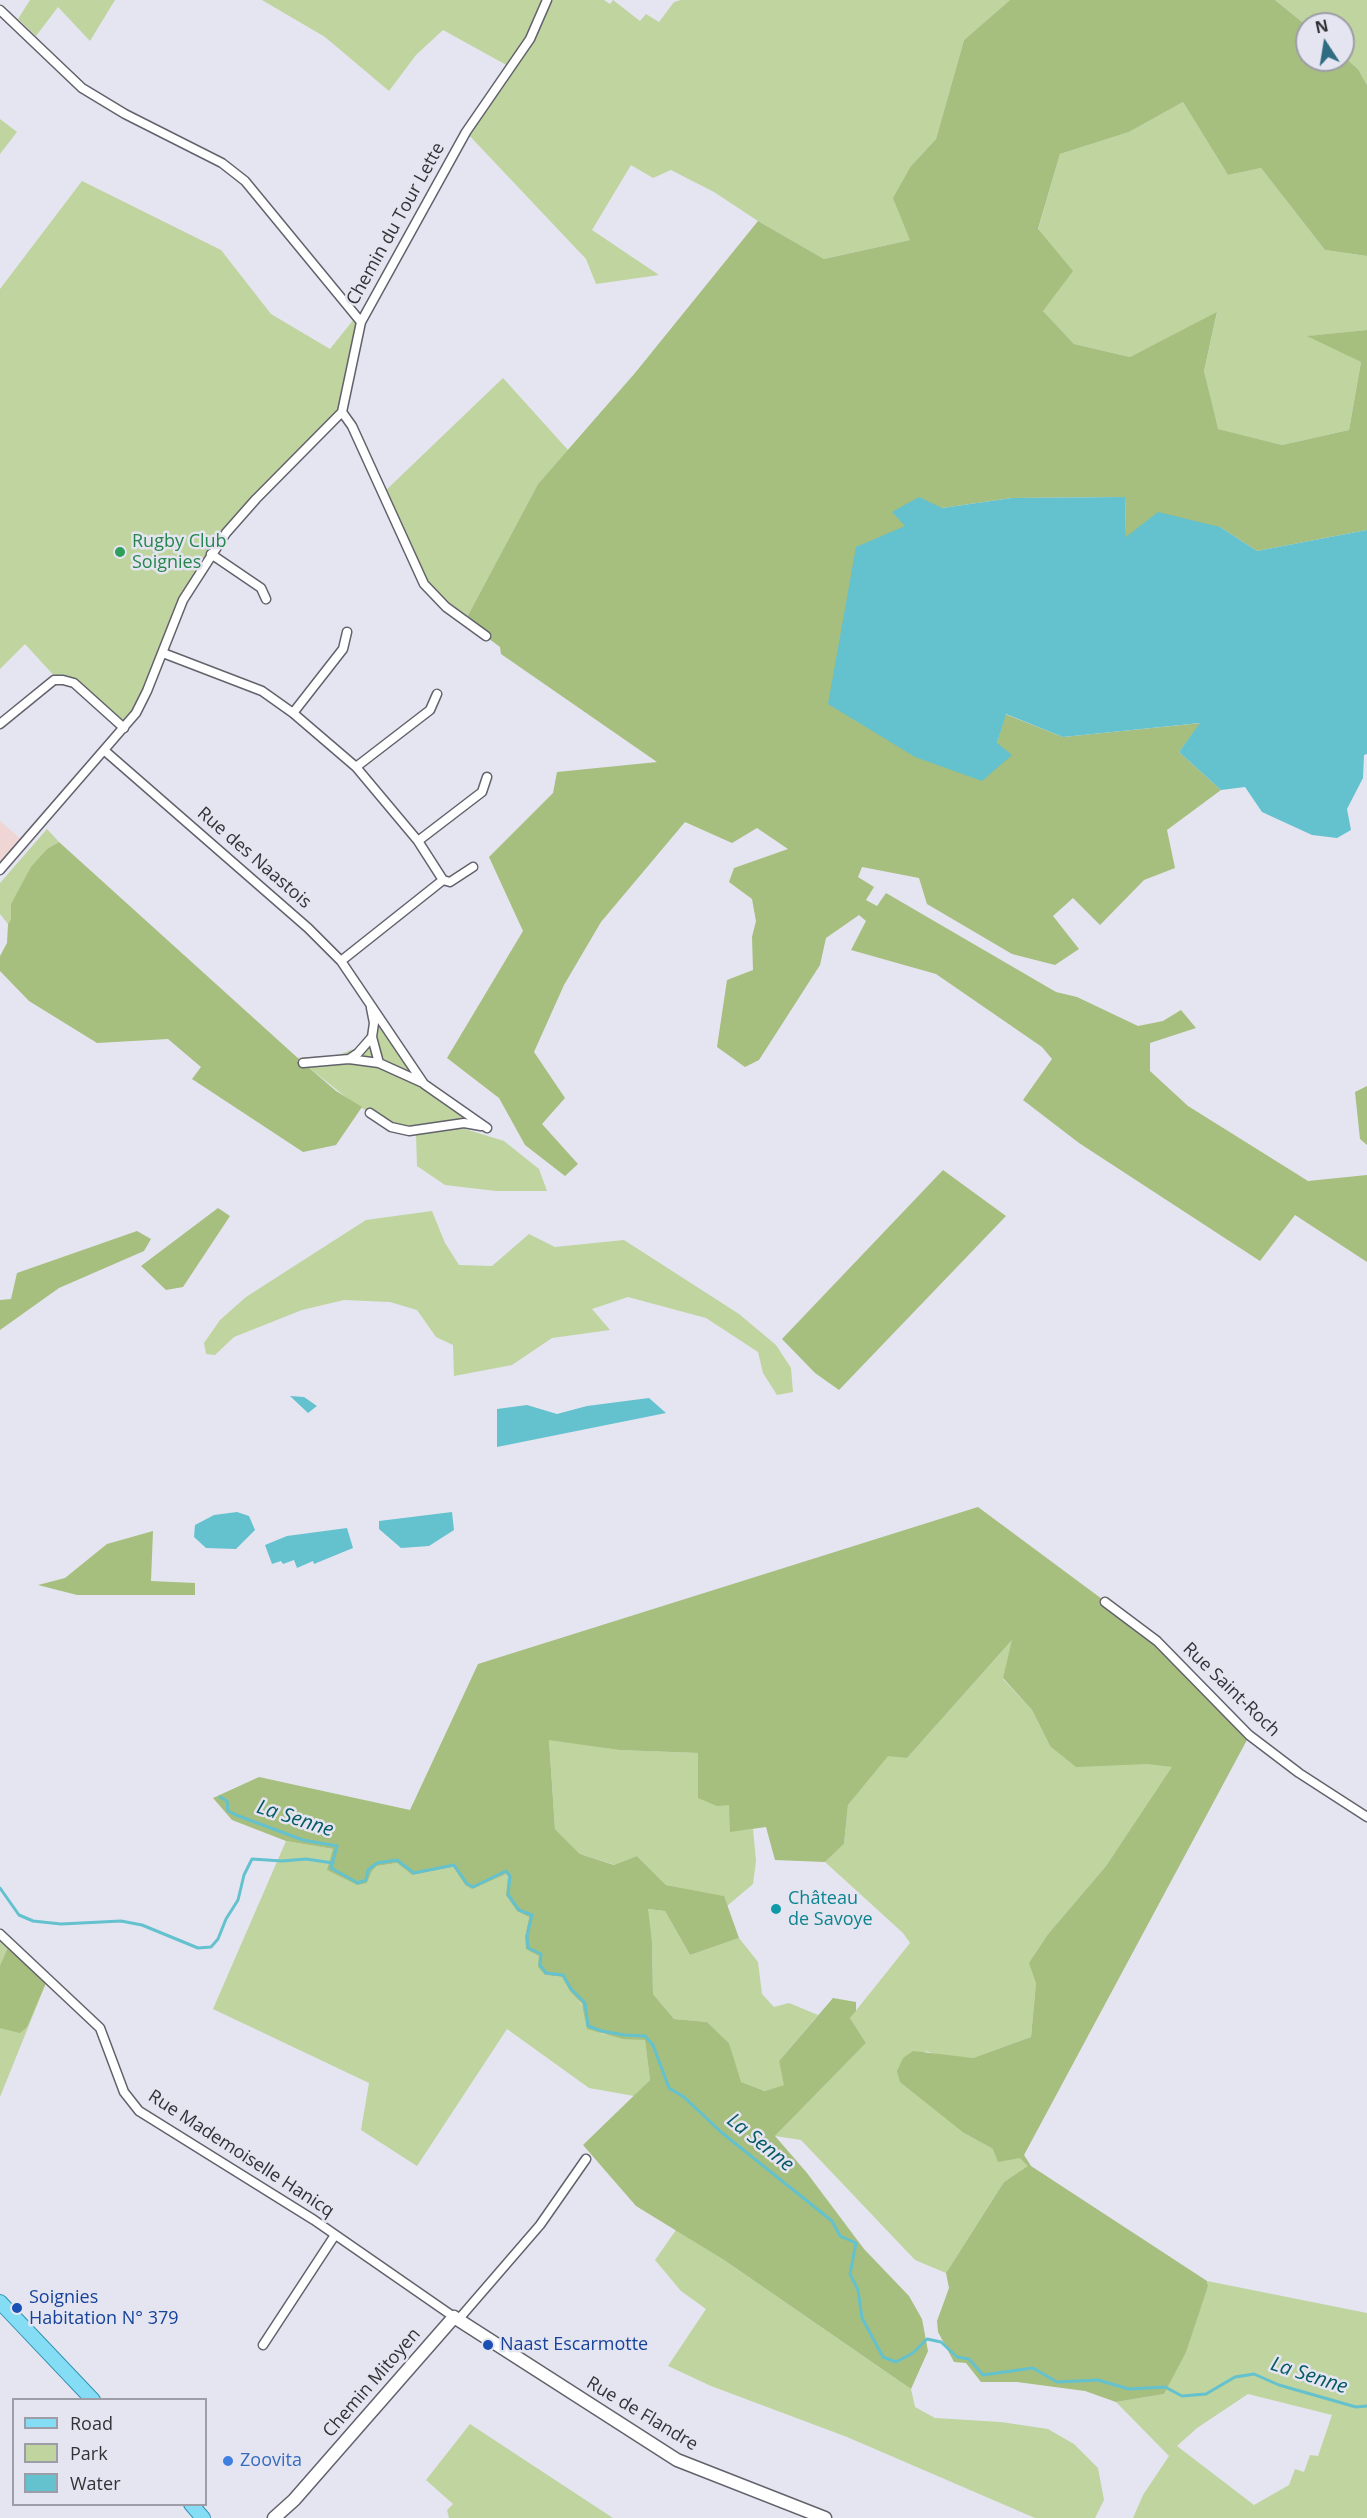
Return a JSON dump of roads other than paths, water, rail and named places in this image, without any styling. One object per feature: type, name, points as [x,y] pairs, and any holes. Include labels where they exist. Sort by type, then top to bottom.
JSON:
[{"type":"main road","points":[[0,2302],[91,2398]]},
{"type":"main road","points":[[192,2506],[203,2518]]},
{"type":"street","name":"Chemin du Tour Lette","points":[[342,412],[361,322],[466,132],[530,39],[547,0]]},
{"type":"street","points":[[0,10],[82,88],[125,114],[222,163],[245,181],[361,322]]},
{"type":"street","points":[[0,870],[124,728],[141,702],[183,600],[211,554],[251,504],[342,412],[352,426],[424,584],[446,607],[486,636]]},
{"type":"street","points":[[211,554],[261,588],[266,599]]},
{"type":"street","points":[[294,713],[343,649],[347,632]]},
{"type":"street","points":[[163,652],[262,691],[294,713],[356,767],[418,841],[443,879],[450,882],[473,867]]},
{"type":"street","points":[[0,724],[54,680],[63,680],[74,683],[124,728]]},
{"type":"street","points":[[356,767],[430,710],[437,694]]},
{"type":"street","name":"Rue des Naastois","points":[[105,751],[308,928],[341,961],[424,1084]]},
{"type":"street","points":[[418,841],[482,792],[486,777]]},
{"type":"street","points":[[341,961],[443,879]]},
{"type":"street","name":"Rue des Naastois","points":[[369,1002],[374,1023],[372,1037],[379,1063]]},
{"type":"street","points":[[349,1059],[358,1053],[372,1037]]},
{"type":"street","name":"Rue des Naastois","points":[[303,1063],[349,1059],[379,1063],[424,1084],[488,1128],[476,1124],[451,1124],[409,1131],[391,1127],[370,1113]]},
{"type":"street","points":[[451,1124],[459,1114],[458,1108]]},
{"type":"street","name":"Rue Saint-Roch","points":[[1105,1602],[1157,1641],[1249,1735],[1306,1778],[1367,1818]]},
{"type":"street","name":"Rue Mademoiselle Hanicq","points":[[0,1934],[100,2028],[124,2092],[140,2111],[335,2235],[456,2318]]},
{"type":"street","name":"Chemin Mitoyen","points":[[294,2500],[540,2224],[586,2159]]},
{"type":"street","points":[[263,2345],[335,2235]]},
{"type":"street","name":"Rue de Flandre","points":[[456,2318],[677,2460],[825,2518]]},
{"type":"street","points":[[274,2518],[294,2500]]},
{"type":"street","points":[[281,2518],[294,2500]]},
{"type":"water","points":[[919,497],[942,508],[1012,498],[1125,497],[1126,537],[1158,512],[1220,527],[1257,551],[1367,530],[1367,754],[1364,755],[1363,778],[1347,809],[1351,830],[1337,838],[1312,835],[1262,812],[1245,787],[1221,790],[1179,752],[1200,723],[1063,737],[1006,714],[997,743],[1012,755],[982,781],[915,757],[828,704],[856,547],[905,526],[892,512]]},
{"type":"water","points":[[290,1396],[304,1397],[317,1406],[308,1413]]},
{"type":"water","points":[[649,1398],[666,1413],[497,1447],[497,1409],[527,1405],[557,1414],[587,1406]]},
{"type":"water","points":[[237,1512],[249,1516],[255,1530],[236,1549],[206,1548],[194,1537],[195,1525],[214,1515]]},
{"type":"water","points":[[452,1512],[454,1530],[429,1546],[401,1548],[379,1529],[379,1521]]},
{"type":"water","points":[[347,1528],[353,1548],[314,1564],[313,1561],[297,1568],[294,1560],[283,1564],[281,1561],[272,1564],[265,1545],[287,1536]]},
{"type":"waterway","name":"La Senne","points":[[220,1797],[227,1801],[228,1811],[236,1815],[303,1840],[337,1846],[331,1868],[358,1883],[366,1880],[368,1870],[377,1863],[397,1860],[414,1873],[454,1865],[467,1884],[473,1887],[506,1871],[510,1876],[508,1895],[519,1910],[532,1915],[527,1936],[528,1948],[541,1954],[540,1965],[546,1973],[563,1975],[571,1989],[585,2003],[588,2026],[624,2035],[645,2036],[653,2045],[669,2088],[684,2097],[721,2132],[832,2221],[840,2236],[856,2243],[850,2274],[858,2290],[862,2318],[883,2357],[896,2362],[913,2353],[927,2339],[941,2342],[957,2357],[969,2359],[983,2375],[1033,2368],[1057,2382],[1098,2380],[1129,2389],[1165,2387],[1182,2396],[1206,2394],[1235,2377],[1254,2374],[1279,2385],[1356,2407],[1367,2406]]},
{"type":"waterway","points":[[0,1888],[19,1915],[33,1921],[61,1924],[121,1921],[142,1925],[198,1948],[211,1947],[218,1939],[226,1919],[238,1900],[244,1875],[252,1859],[282,1861],[306,1859],[333,1863]]},
{"type":"place","name":"Rugby Club Soignies","points":[[120,552]]},
{"type":"place","name":"Château de Savoye","points":[[776,1909]]},
{"type":"place","name":"Soignies Habitation N° 379","points":[[17,2308]]},
{"type":"place","name":"Naast Escarmotte","points":[[488,2345]]},
{"type":"place","name":"Zoovita","points":[[228,2461]]}]
